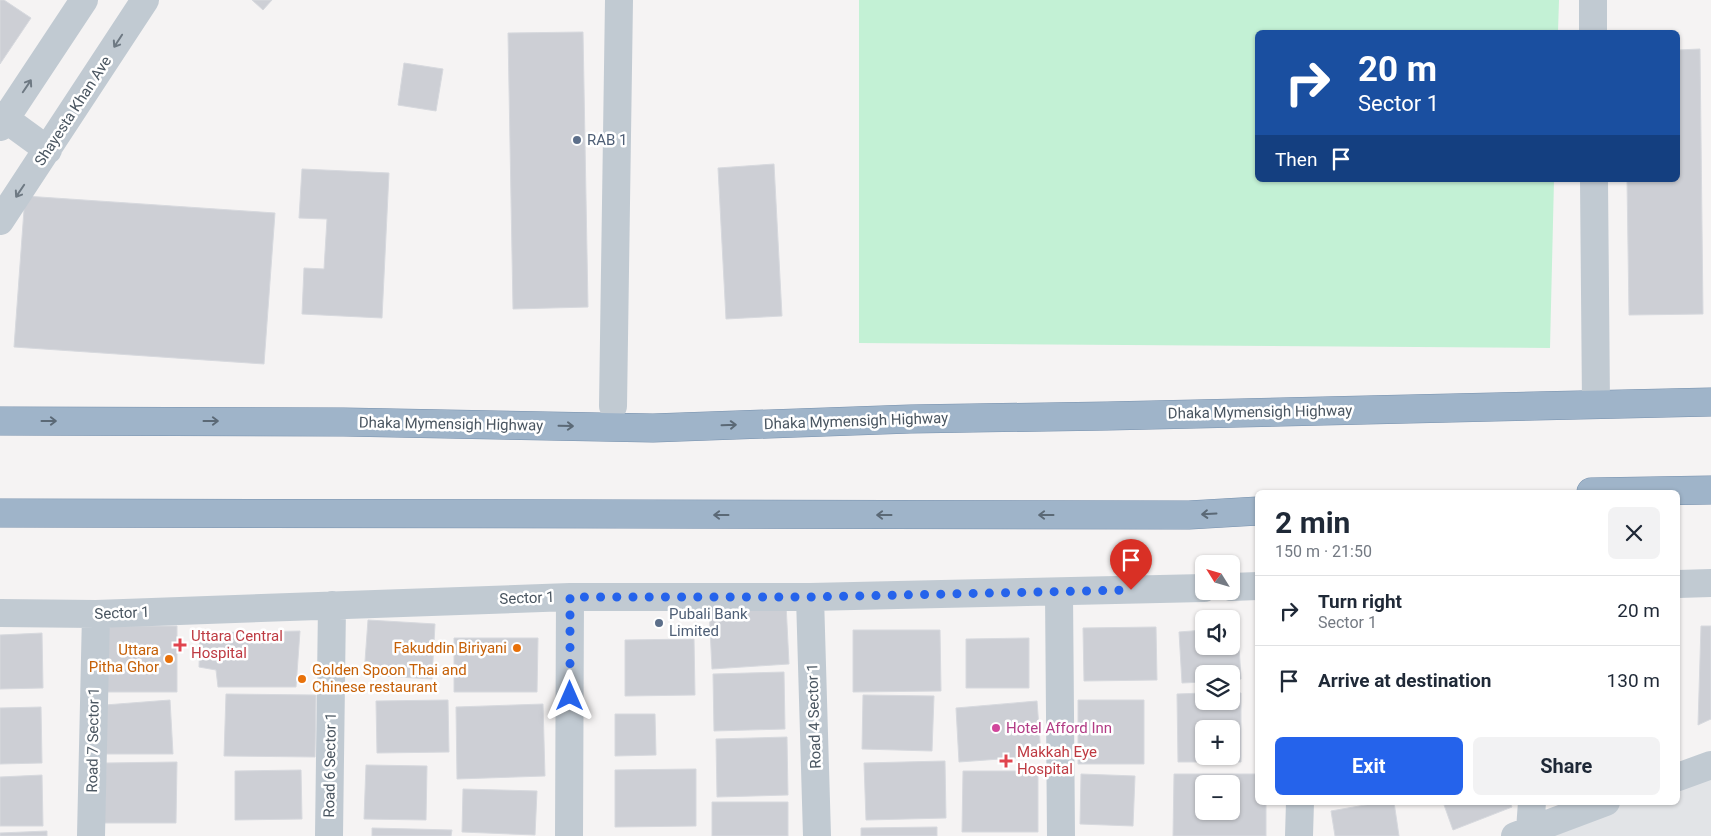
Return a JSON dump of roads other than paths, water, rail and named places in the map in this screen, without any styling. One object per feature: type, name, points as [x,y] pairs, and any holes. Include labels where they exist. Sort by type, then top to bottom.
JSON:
[{"type":"highway","name":"Dhaka Mymensigh Highway","points":[[0,421],[344,422],[652,428],[910,419],[1711,402]]},
{"type":"highway","points":[[1680,491],[1711,490]]},
{"type":"highway","points":[[0,513],[1189,515],[1255,511]]},
{"type":"street","points":[[48,150],[2,120],[84,0]]},
{"type":"street","name":"Shayesta Khan Ave","points":[[0,221],[145,0]]},
{"type":"street","points":[[613,406],[619,0]]},
{"type":"street","points":[[1593,0],[1593,30]]},
{"type":"street","points":[[1594,182],[1596,404]]},
{"type":"street","points":[[1680,584],[1711,583]]},
{"type":"street","points":[[1240,587],[1255,586]]},
{"type":"street","name":"Sector 1","points":[[0,613],[96,614],[332,604],[570,597],[810,597],[1195,588]]},
{"type":"street","points":[[1059,592],[1061,836]]},
{"type":"street","points":[[569,836],[570,597]]},
{"type":"street","name":"Road 4 Sector 1","points":[[810,597],[817,836]]},
{"type":"street","name":"Road 6 Sector 1","points":[[329,836],[332,604]]},
{"type":"street","name":"Road 7 Sector 1","points":[[90,836],[96,614]]},
{"type":"street","points":[[1680,776],[1711,765]]},
{"type":"street","points":[[1299,836],[1300,805]]},
{"type":"street","points":[[1523,833],[1531,805]]},
{"type":"street","points":[[1523,833],[1598,805]]},
{"type":"place","name":"RAB 1","points":[[577,140]]},
{"type":"place","name":"Pubali Bank Limited","points":[[659,623]]},
{"type":"place","name":"Uttara Central Hospital","points":[[180,645]]},
{"type":"place","name":"Fakuddin Biriyani","points":[[517,648]]},
{"type":"place","name":"Uttara Pitha Ghor","points":[[169,659]]},
{"type":"place","name":"Golden Spoon Thai and Chinese restaurant","points":[[302,679]]},
{"type":"place","name":"Hotel Afford Inn","points":[[996,728]]},
{"type":"place","name":"Makkah Eye Hospital","points":[[1006,761]]}]
